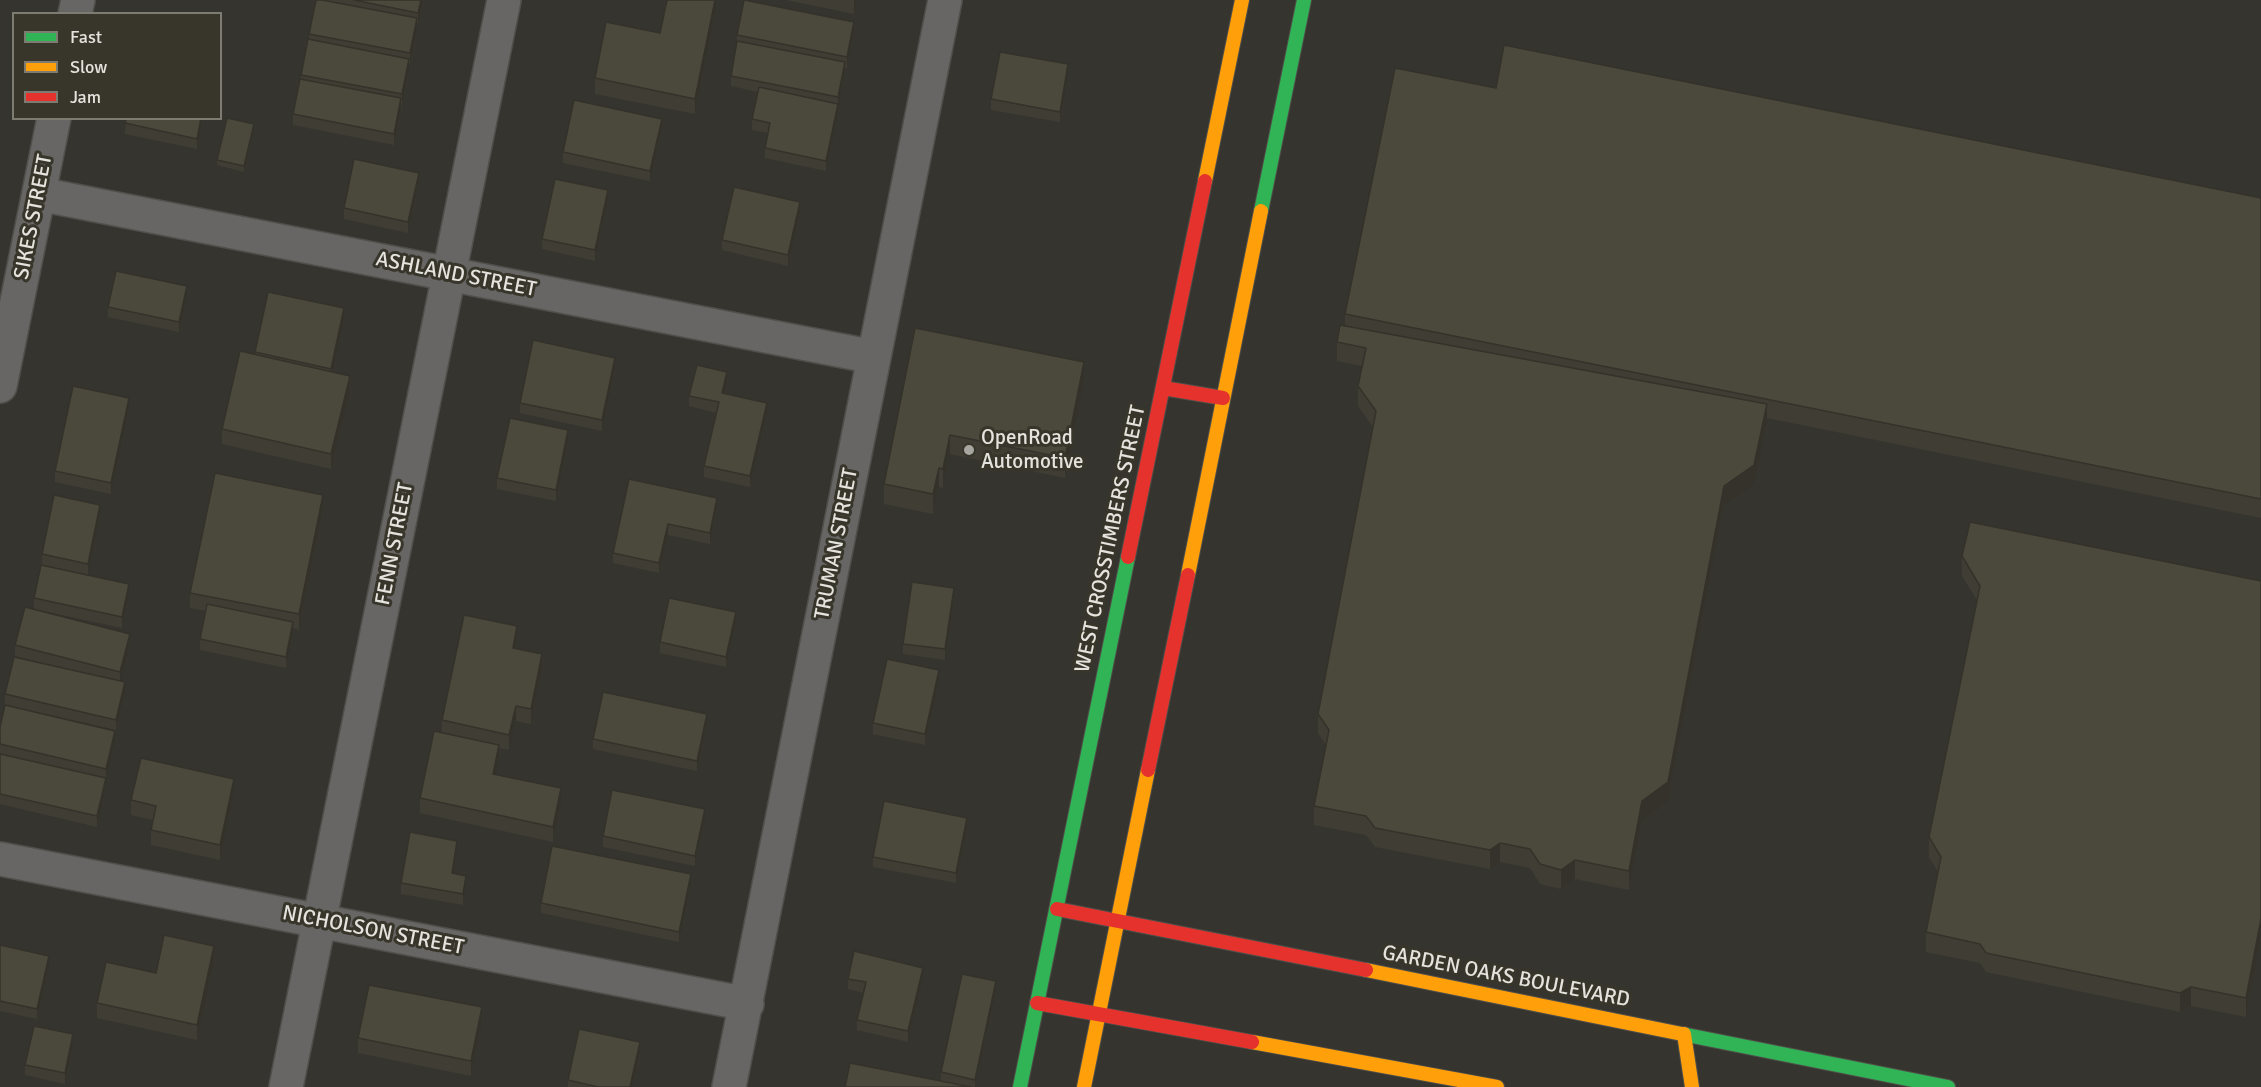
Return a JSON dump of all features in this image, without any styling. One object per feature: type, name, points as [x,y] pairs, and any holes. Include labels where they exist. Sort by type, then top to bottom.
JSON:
[{"type":"main road","name":"WEST CROSSTIMBERS STREET","points":[[1020,1087],[1242,0]]},
{"type":"main road","points":[[1084,1087],[1304,0]]},
{"type":"main road","points":[[1163,388],[1223,398]]},
{"type":"main road","name":"GARDEN OAKS BOULEVARD","points":[[1057,909],[1948,1087]]},
{"type":"main road","points":[[1037,1003],[1497,1087]]},
{"type":"main road","points":[[1684,1034],[1692,1087]]},
{"type":"street","name":"FENN STREET","points":[[286,1087],[504,0]]},
{"type":"street","name":"TRUMAN STREET","points":[[729,1087],[945,0]]},
{"type":"street","name":"SIKES STREET","points":[[0,386],[54,120]]},
{"type":"street","name":"ASHLAND STREET","points":[[39,195],[874,357]]},
{"type":"street","name":"NICHOLSON STREET","points":[[0,859],[747,1004]]},
{"type":"building","points":[[316,0],[417,18],[410,53],[309,34]]},
{"type":"building","points":[[354,0],[421,0],[418,13]]},
{"type":"building","points":[[667,0],[715,0],[695,99],[595,78],[606,22],[660,33]]},
{"type":"building","points":[[744,0],[854,22],[847,57],[737,35]]},
{"type":"building","points":[[308,39],[409,59],[402,94],[301,75]]},
{"type":"building","points":[[737,41],[845,62],[838,97],[731,76]]},
{"type":"building","points":[[1504,45],[2261,198],[2261,499],[1345,314],[1395,68],[1496,88]]},
{"type":"building","points":[[1000,52],[1068,64],[1060,112],[991,99]]},
{"type":"building","points":[[300,79],[401,98],[394,134],[293,114]]},
{"type":"building","points":[[759,87],[838,104],[826,161],[765,148],[770,123],[752,119]]},
{"type":"building","points":[[574,100],[662,119],[650,171],[563,152]]},
{"type":"building","points":[[227,118],[254,124],[244,166],[217,160]]},
{"type":"building","points":[[126,120],[201,120],[197,139],[125,123]]},
{"type":"building","points":[[354,159],[419,173],[408,222],[344,208]]},
{"type":"building","points":[[555,179],[608,190],[595,250],[542,239]]},
{"type":"building","points":[[734,187],[800,202],[788,255],[722,240]]},
{"type":"building","points":[[116,271],[187,286],[179,322],[108,307]]},
{"type":"building","points":[[268,292],[344,308],[331,369],[255,352]]},
{"type":"building","points":[[1340,325],[1767,404],[1754,465],[1724,486],[1668,782],[1642,801],[1629,871],[1575,860],[1561,870],[1540,864],[1530,849],[1500,843],[1490,850],[1375,828],[1366,816],[1314,806],[1329,730],[1318,714],[1376,411],[1358,386],[1366,348],[1337,342]]},
{"type":"building","points":[[915,328],[1084,362],[1065,458],[950,435],[943,469],[939,468],[933,494],[884,484]]},
{"type":"building","points":[[533,340],[615,358],[602,420],[520,403]]},
{"type":"building","points":[[240,351],[350,376],[331,454],[222,429]]},
{"type":"building","points":[[697,365],[727,372],[722,393],[767,403],[750,476],[704,466],[719,402],[689,396]]},
{"type":"building","points":[[73,386],[129,398],[111,483],[55,471]]},
{"type":"building","points":[[510,418],[568,430],[556,490],[497,478]]},
{"type":"building","points":[[215,473],[323,495],[299,614],[190,593]]},
{"type":"building","points":[[629,479],[717,498],[710,533],[668,524],[659,563],[613,553]]},
{"type":"building","points":[[54,495],[100,505],[88,564],[42,554]]},
{"type":"building","points":[[1970,522],[2261,581],[2261,919],[2246,998],[2191,987],[2180,993],[1986,953],[1980,944],[1926,932],[1941,857],[1929,837],[1980,586],[1962,556]]},
{"type":"building","points":[[41,565],[129,584],[122,617],[34,598]]},
{"type":"building","points":[[912,582],[954,588],[945,649],[903,644]]},
{"type":"building","points":[[669,598],[736,612],[726,657],[660,642]]},
{"type":"building","points":[[207,604],[293,622],[286,657],[200,639]]},
{"type":"building","points":[[25,607],[130,634],[120,672],[15,645]]},
{"type":"building","points":[[464,615],[517,626],[513,648],[542,654],[531,709],[516,706],[509,735],[442,720]]},
{"type":"building","points":[[14,657],[125,682],[116,720],[5,694]]},
{"type":"building","points":[[887,659],[939,670],[925,734],[873,723]]},
{"type":"building","points":[[603,692],[707,714],[697,761],[593,739]]},
{"type":"building","points":[[5,705],[115,731],[106,769],[0,744],[0,727]]},
{"type":"building","points":[[434,731],[499,745],[493,774],[561,788],[553,827],[420,798]]},
{"type":"building","points":[[0,754],[106,778],[97,816],[0,794]]},
{"type":"building","points":[[141,758],[234,779],[220,845],[151,830],[156,806],[131,800]]},
{"type":"building","points":[[612,790],[705,809],[695,856],[603,836]]},
{"type":"building","points":[[884,801],[967,818],[956,873],[873,857]]},
{"type":"building","points":[[410,832],[457,841],[452,873],[466,876],[463,894],[401,883]]},
{"type":"building","points":[[552,846],[691,874],[679,932],[541,903]]},
{"type":"building","points":[[164,935],[214,946],[197,1025],[97,1003],[106,962],[156,973]]},
{"type":"building","points":[[0,945],[49,956],[37,1009],[0,1001]]},
{"type":"building","points":[[854,951],[923,968],[908,1031],[857,1020],[866,982],[848,979]]},
{"type":"building","points":[[962,974],[996,981],[975,1080],[941,1072]]},
{"type":"building","points":[[369,985],[482,1007],[471,1061],[358,1038]]},
{"type":"building","points":[[34,1026],[73,1034],[65,1073],[25,1065]]},
{"type":"building","points":[[579,1029],[640,1042],[630,1087],[598,1087],[568,1080]]},
{"type":"building","points":[[850,1063],[971,1087],[845,1087]]},
{"type":"traffic: fast","points":[[1261,211],[1304,0]]},
{"type":"traffic: fast","points":[[1020,1087],[1128,557]]},
{"type":"traffic: fast","points":[[1682,1034],[1948,1087]]},
{"type":"traffic: slow","points":[[1205,181],[1242,0]]},
{"type":"traffic: slow","points":[[1188,575],[1261,211]]},
{"type":"traffic: slow","points":[[1084,1087],[1148,770]]},
{"type":"traffic: slow","points":[[1366,970],[1682,1034]]},
{"type":"traffic: slow","points":[[1684,1034],[1692,1087]]},
{"type":"traffic: slow","points":[[1252,1042],[1497,1087]]},
{"type":"traffic: jam","points":[[1128,557],[1205,181]]},
{"type":"traffic: jam","points":[[1163,388],[1223,398]]},
{"type":"traffic: jam","points":[[1148,770],[1188,575]]},
{"type":"traffic: jam","points":[[1057,909],[1366,970]]},
{"type":"traffic: jam","points":[[1037,1003],[1252,1042]]},
{"type":"place","name":"OpenRoad Automotive","points":[[969,450]]}]
